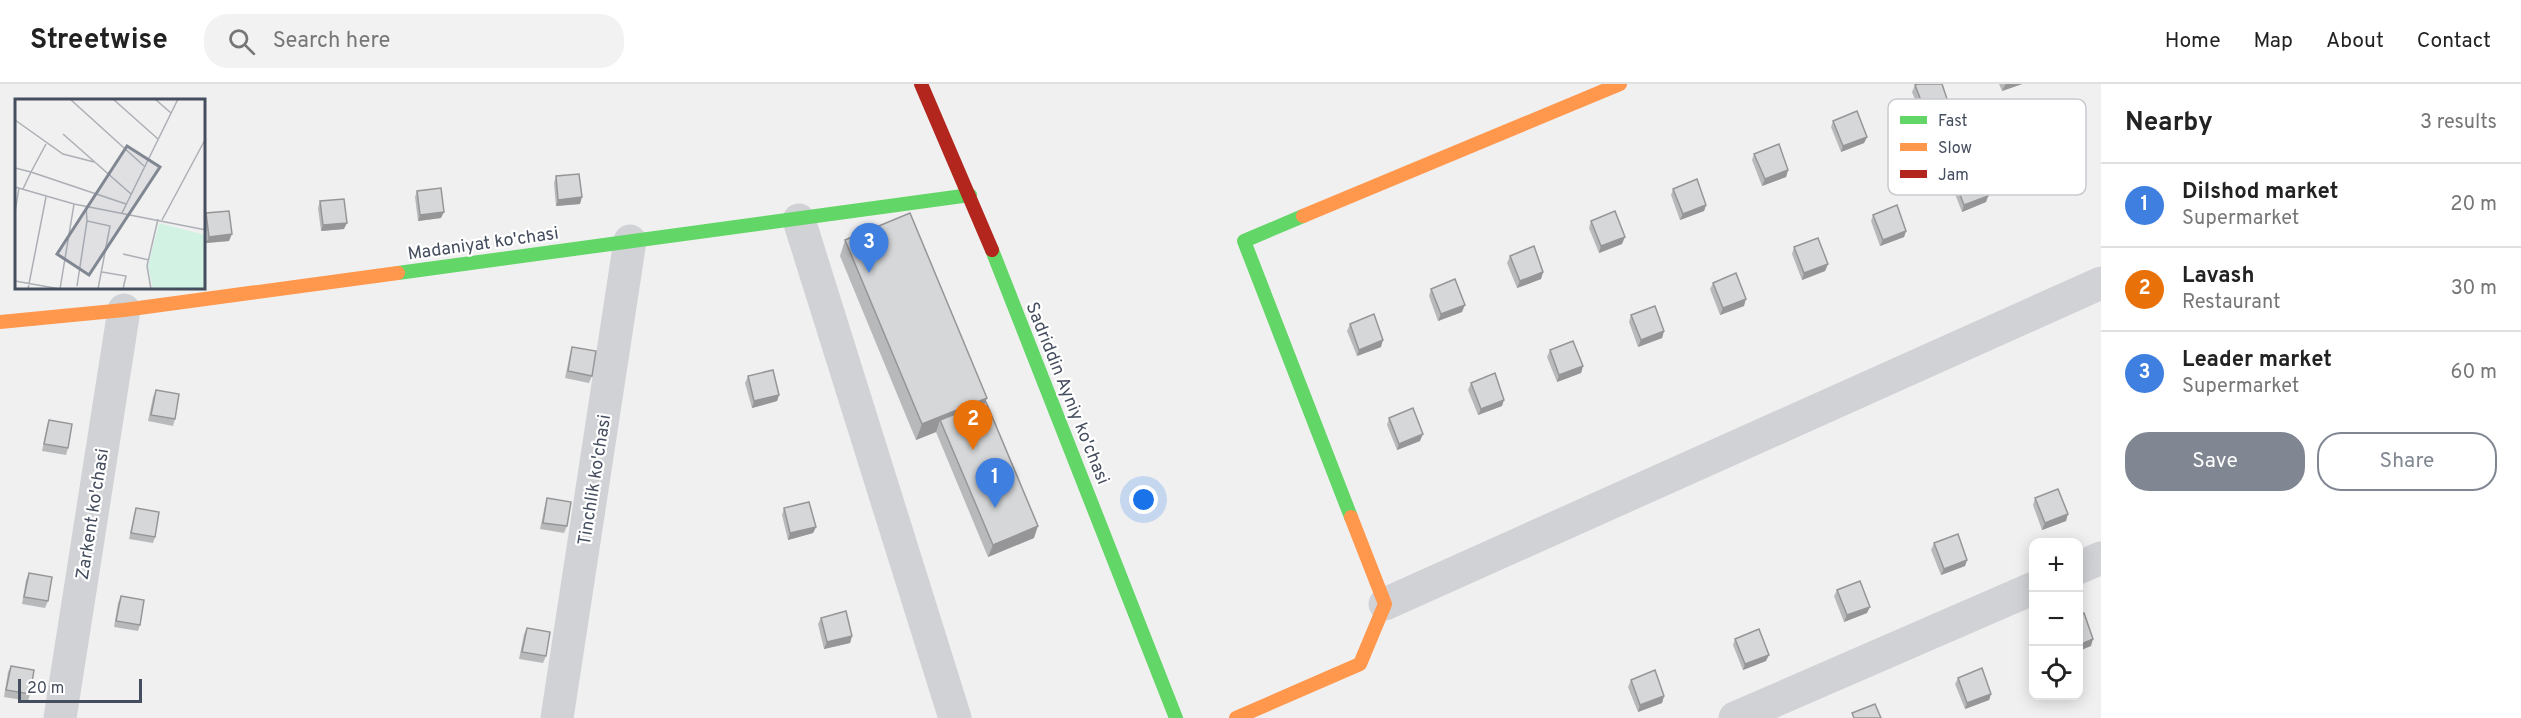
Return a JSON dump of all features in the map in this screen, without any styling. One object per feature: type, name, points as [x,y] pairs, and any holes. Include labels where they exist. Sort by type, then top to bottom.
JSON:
[{"type":"street","name":"Sadriddin Ayniy ko'chasi","points":[[921,84],[970,195],[1176,718]]},
{"type":"street","points":[[1385,604],[1244,241],[1620,84]]},
{"type":"street","name":"Madaniyat ko'chasi","points":[[0,322],[124,310],[970,195]]},
{"type":"street","points":[[799,220],[955,718]]},
{"type":"street","name":"Tinchlik ko'chasi","points":[[557,718],[630,241]]},
{"type":"street","points":[[1236,718],[1360,664],[1385,604],[2101,283]]},
{"type":"street","name":"Zarkent ko'chasi","points":[[60,718],[124,310]]},
{"type":"street","points":[[2083,566],[2101,558]]},
{"type":"street","points":[[1736,718],[2029,590]]},
{"type":"building","points":[[1942,84],[1947,99],[1920,99],[1915,85]]},
{"type":"building","points":[[1857,111],[1867,137],[1843,146],[1833,121]]},
{"type":"building","points":[[1779,144],[1788,170],[1765,179],[1754,154]]},
{"type":"building","points":[[579,174],[582,197],[558,200],[556,176]]},
{"type":"building","points":[[1697,179],[1706,205],[1683,214],[1673,189]]},
{"type":"building","points":[[441,188],[444,212],[420,215],[417,191]]},
{"type":"building","points":[[1960,195],[1988,195],[1988,196],[1964,205]]},
{"type":"building","points":[[344,199],[347,223],[323,225],[320,201]]},
{"type":"building","points":[[1897,205],[1906,231],[1883,240],[1873,215]]},
{"type":"building","points":[[229,211],[232,234],[209,237],[206,213]]},
{"type":"building","points":[[1615,211],[1625,237],[1601,246],[1591,221]]},
{"type":"building","points":[[910,213],[987,398],[922,424],[845,240]]},
{"type":"building","points":[[1818,238],[1828,264],[1804,273],[1794,247]]},
{"type":"building","points":[[1534,246],[1543,272],[1520,281],[1510,256]]},
{"type":"building","points":[[1736,273],[1746,299],[1723,308],[1713,283]]},
{"type":"building","points":[[1455,279],[1465,305],[1441,314],[1431,289]]},
{"type":"building","points":[[1655,306],[1664,331],[1641,340],[1631,315]]},
{"type":"building","points":[[1374,314],[1383,340],[1359,350],[1350,324]]},
{"type":"building","points":[[1573,341],[1583,366],[1559,375],[1550,350]]},
{"type":"building","points":[[572,347],[596,351],[592,376],[568,371]]},
{"type":"building","points":[[773,370],[779,395],[754,401],[748,376]]},
{"type":"building","points":[[1495,373],[1504,400],[1481,409],[1471,383]]},
{"type":"building","points":[[156,390],[179,394],[175,419],[151,415]]},
{"type":"building","points":[[986,402],[1038,526],[993,545],[940,420]]},
{"type":"building","points":[[1413,408],[1423,434],[1399,444],[1389,418]]},
{"type":"building","points":[[49,420],[72,424],[68,448],[44,444]]},
{"type":"building","points":[[2058,489],[2068,514],[2045,523],[2035,498]]},
{"type":"building","points":[[547,498],[571,502],[567,526],[543,523]]},
{"type":"building","points":[[809,502],[816,527],[790,533],[784,508]]},
{"type":"building","points":[[136,508],[159,512],[155,537],[131,533]]},
{"type":"building","points":[[1958,534],[1967,560],[1944,569],[1934,543]]},
{"type":"building","points":[[29,573],[52,577],[48,601],[24,597]]},
{"type":"building","points":[[1860,581],[1870,607],[1847,615],[1837,590]]},
{"type":"building","points":[[121,596],[144,600],[140,625],[116,621]]},
{"type":"building","points":[[846,611],[852,636],[827,642],[821,618]]},
{"type":"building","points":[[2083,614],[2093,639],[2083,643]]},
{"type":"building","points":[[527,628],[550,632],[546,656],[522,652]]},
{"type":"building","points":[[1759,629],[1769,655],[1745,664],[1735,639]]},
{"type":"building","points":[[11,666],[34,670],[30,694],[6,690]]},
{"type":"building","points":[[1982,668],[1991,694],[1967,703],[1958,678]]},
{"type":"building","points":[[1655,670],[1664,696],[1640,705],[1631,680]]},
{"type":"building","points":[[1875,704],[1881,718],[1854,718],[1852,713]]},
{"type":"traffic: fast","points":[[398,273],[970,195]]},
{"type":"traffic: fast","points":[[1303,216],[1244,241],[1351,517]]},
{"type":"traffic: fast","points":[[992,250],[1176,718]]},
{"type":"traffic: slow","points":[[1303,216],[1620,84]]},
{"type":"traffic: slow","points":[[0,322],[124,310],[398,273]]},
{"type":"traffic: slow","points":[[1236,718],[1360,664],[1385,604],[1351,517]]},
{"type":"traffic: jam","points":[[921,84],[992,250]]},
{"type":"place","name":"Leader market","points":[[869,273]]},
{"type":"place","name":"Lavash","points":[[973,450]]},
{"type":"place","name":"Dilshod market","points":[[995,508]]}]
